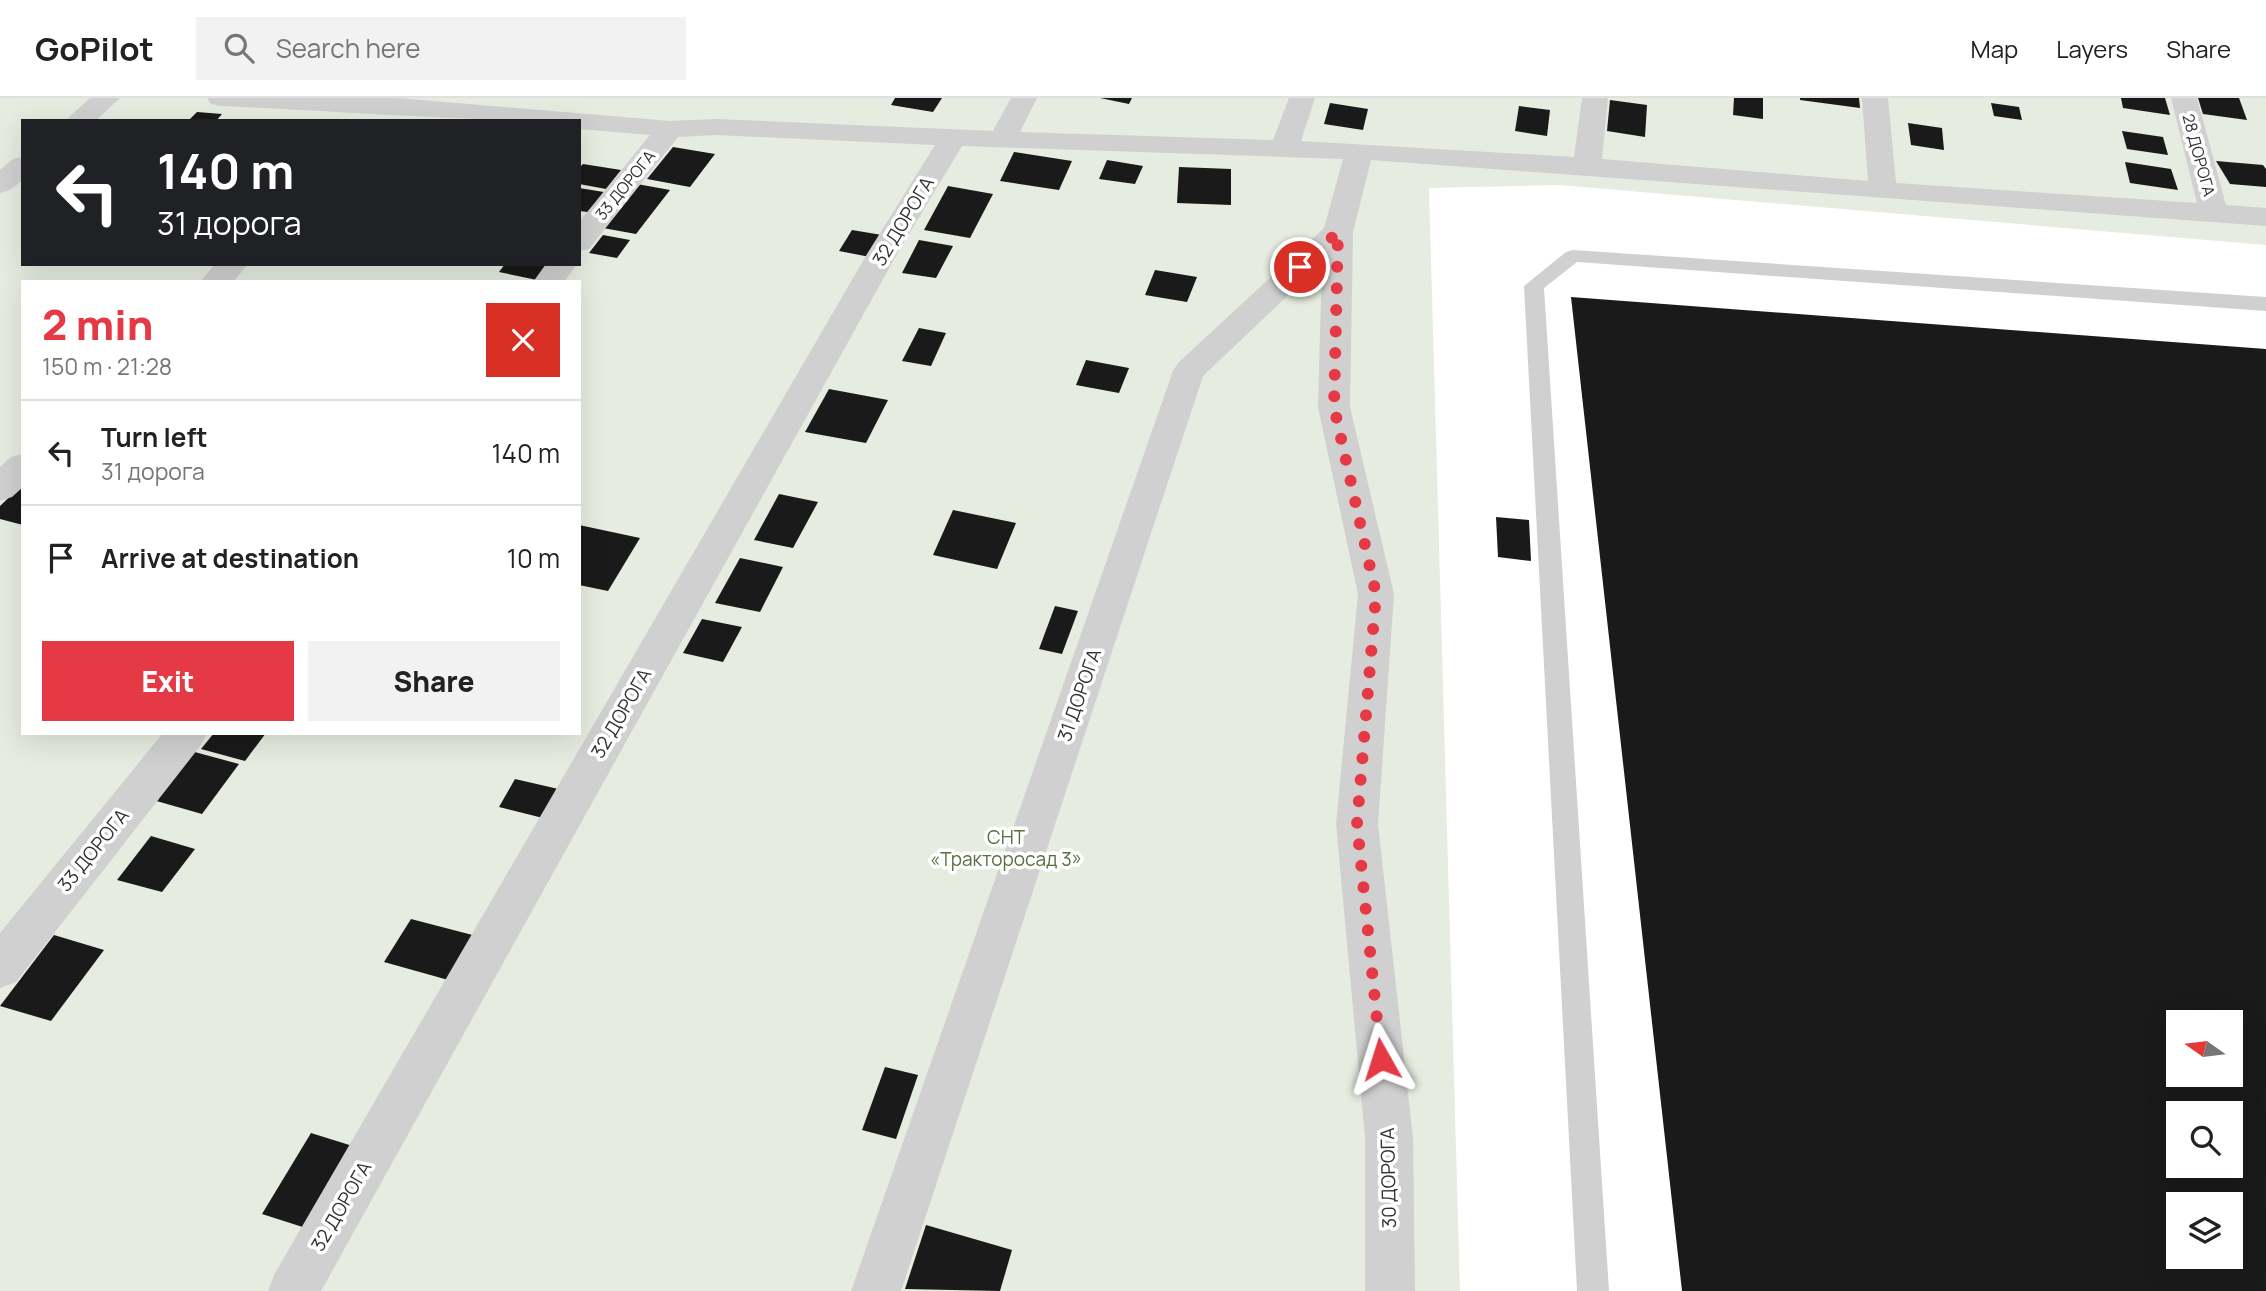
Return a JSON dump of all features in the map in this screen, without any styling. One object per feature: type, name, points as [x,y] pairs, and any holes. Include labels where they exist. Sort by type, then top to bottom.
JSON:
[{"type":"street","points":[[81,119],[107,98]]},
{"type":"street","points":[[220,98],[546,119]]},
{"type":"street","points":[[716,127],[737,98]]},
{"type":"street","points":[[1002,140],[1024,98]]},
{"type":"street","points":[[1284,149],[1302,98]]},
{"type":"street","points":[[1587,166],[1595,98]]},
{"type":"street","points":[[1875,98],[1882,191]]},
{"type":"street","name":"28 ДОРОГА","points":[[2184,98],[2214,213]]},
{"type":"street","points":[[581,121],[670,129],[716,127],[1002,140],[1359,151],[2266,217]]},
{"type":"street","name":"33 ДОРОГА","points":[[581,240],[670,129]]},
{"type":"street","name":"32 ДОРОГА","points":[[293,1291],[882,254],[954,137]]},
{"type":"street","points":[[1338,232],[1359,151]]},
{"type":"street","points":[[0,184],[21,167]]},
{"type":"street","name":"31 ДОРОГА","points":[[876,1291],[1189,371],[1338,232]]},
{"type":"street","name":"30 ДОРОГА","points":[[1338,232],[1334,407],[1376,594],[1357,824],[1389,1138],[1390,1291]]},
{"type":"street","points":[[217,280],[231,266]]},
{"type":"street","points":[[550,280],[560,266]]},
{"type":"street","points":[[0,488],[21,468]]},
{"type":"street","name":"33 ДОРОГА","points":[[0,967],[185,735]]},
{"type":"lane","points":[[1593,1291],[1534,286],[1573,256],[2266,304]]},
{"type":"green space","name":"СНТ «Тракторосад 3»","points":[[0,98],[2266,98],[2266,245],[1559,185],[1429,188],[1460,1291],[0,1291]]},
{"type":"building","points":[[895,98],[942,98],[933,112],[891,105]]},
{"type":"building","points":[[1100,98],[1132,98],[1129,104]]},
{"type":"building","points":[[1734,98],[1763,98],[1763,119],[1733,115]]},
{"type":"building","points":[[1859,98],[1860,108],[1800,100]]},
{"type":"building","points":[[2121,98],[2165,98],[2170,115],[2123,108]]},
{"type":"building","points":[[2198,98],[2239,98],[2247,120],[2203,114]]},
{"type":"building","points":[[1610,100],[1647,105],[1645,137],[1607,131]]},
{"type":"building","points":[[1330,103],[1368,109],[1363,130],[1324,124]]},
{"type":"building","points":[[1991,103],[2019,107],[2022,120],[1994,116]]},
{"type":"building","points":[[1519,106],[1550,110],[1547,136],[1515,131]]},
{"type":"building","points":[[197,112],[222,114],[218,119],[190,119]]},
{"type":"building","points":[[1908,123],[1942,128],[1944,150],[1911,145]]},
{"type":"building","points":[[2122,131],[2163,137],[2168,155],[2127,149]]},
{"type":"building","points":[[673,147],[715,154],[690,187],[647,179]]},
{"type":"building","points":[[1014,152],[1072,161],[1059,190],[1000,181]]},
{"type":"building","points":[[1107,160],[1143,166],[1135,184],[1099,179]]},
{"type":"building","points":[[2216,161],[2263,165],[2266,169],[2266,187],[2230,184]]},
{"type":"building","points":[[2125,162],[2171,169],[2178,190],[2130,183]]},
{"type":"building","points":[[583,164],[621,170],[606,189],[581,184]]},
{"type":"building","points":[[1179,167],[1231,169],[1231,205],[1177,203]]},
{"type":"building","points":[[637,184],[670,190],[636,234],[603,228]]},
{"type":"building","points":[[948,186],[993,194],[970,238],[924,230]]},
{"type":"building","points":[[581,188],[604,192],[588,212],[581,211]]},
{"type":"building","points":[[852,230],[882,235],[870,257],[839,251]]},
{"type":"building","points":[[603,235],[630,240],[617,258],[589,253]]},
{"type":"building","points":[[919,240],[953,246],[936,278],[902,273]]},
{"type":"building","points":[[504,266],[548,266],[537,280],[499,272]]},
{"type":"building","points":[[1155,270],[1197,277],[1187,302],[1145,295]]},
{"type":"building","points":[[1571,297],[2266,349],[2266,1291],[1682,1291]]},
{"type":"building","points":[[919,328],[946,333],[931,366],[902,361]]},
{"type":"building","points":[[1086,360],[1129,368],[1119,393],[1076,385]]},
{"type":"building","points":[[829,389],[888,400],[866,443],[805,432]]},
{"type":"building","points":[[21,486],[21,524],[0,519],[0,506]]},
{"type":"building","points":[[779,494],[818,502],[793,548],[754,540]]},
{"type":"building","points":[[953,510],[1016,523],[997,569],[933,555]]},
{"type":"building","points":[[1496,517],[1529,520],[1531,561],[1498,557]]},
{"type":"building","points":[[581,525],[640,538],[608,591],[581,585]]},
{"type":"building","points":[[740,558],[783,567],[760,612],[715,603]]},
{"type":"building","points":[[1055,606],[1078,611],[1062,654],[1039,649]]},
{"type":"building","points":[[702,619],[742,627],[723,662],[683,653]]},
{"type":"building","points":[[212,735],[264,735],[245,761],[201,749]]},
{"type":"building","points":[[191,751],[239,764],[202,814],[153,800]]},
{"type":"building","points":[[515,779],[567,791],[551,820],[499,807]]},
{"type":"building","points":[[151,836],[195,849],[162,892],[117,880]]},
{"type":"building","points":[[411,919],[484,938],[459,983],[384,962]]},
{"type":"building","points":[[54,935],[104,950],[51,1021],[0,1006]]},
{"type":"building","points":[[885,1067],[918,1075],[896,1139],[862,1130]]},
{"type":"building","points":[[311,1133],[359,1148],[312,1230],[262,1214]]},
{"type":"building","points":[[926,1225],[1012,1250],[1000,1291],[905,1289]]},
{"type":"route","points":[[1300,267],[1338,232],[1334,407],[1376,594],[1357,824],[1381,1059]]}]
